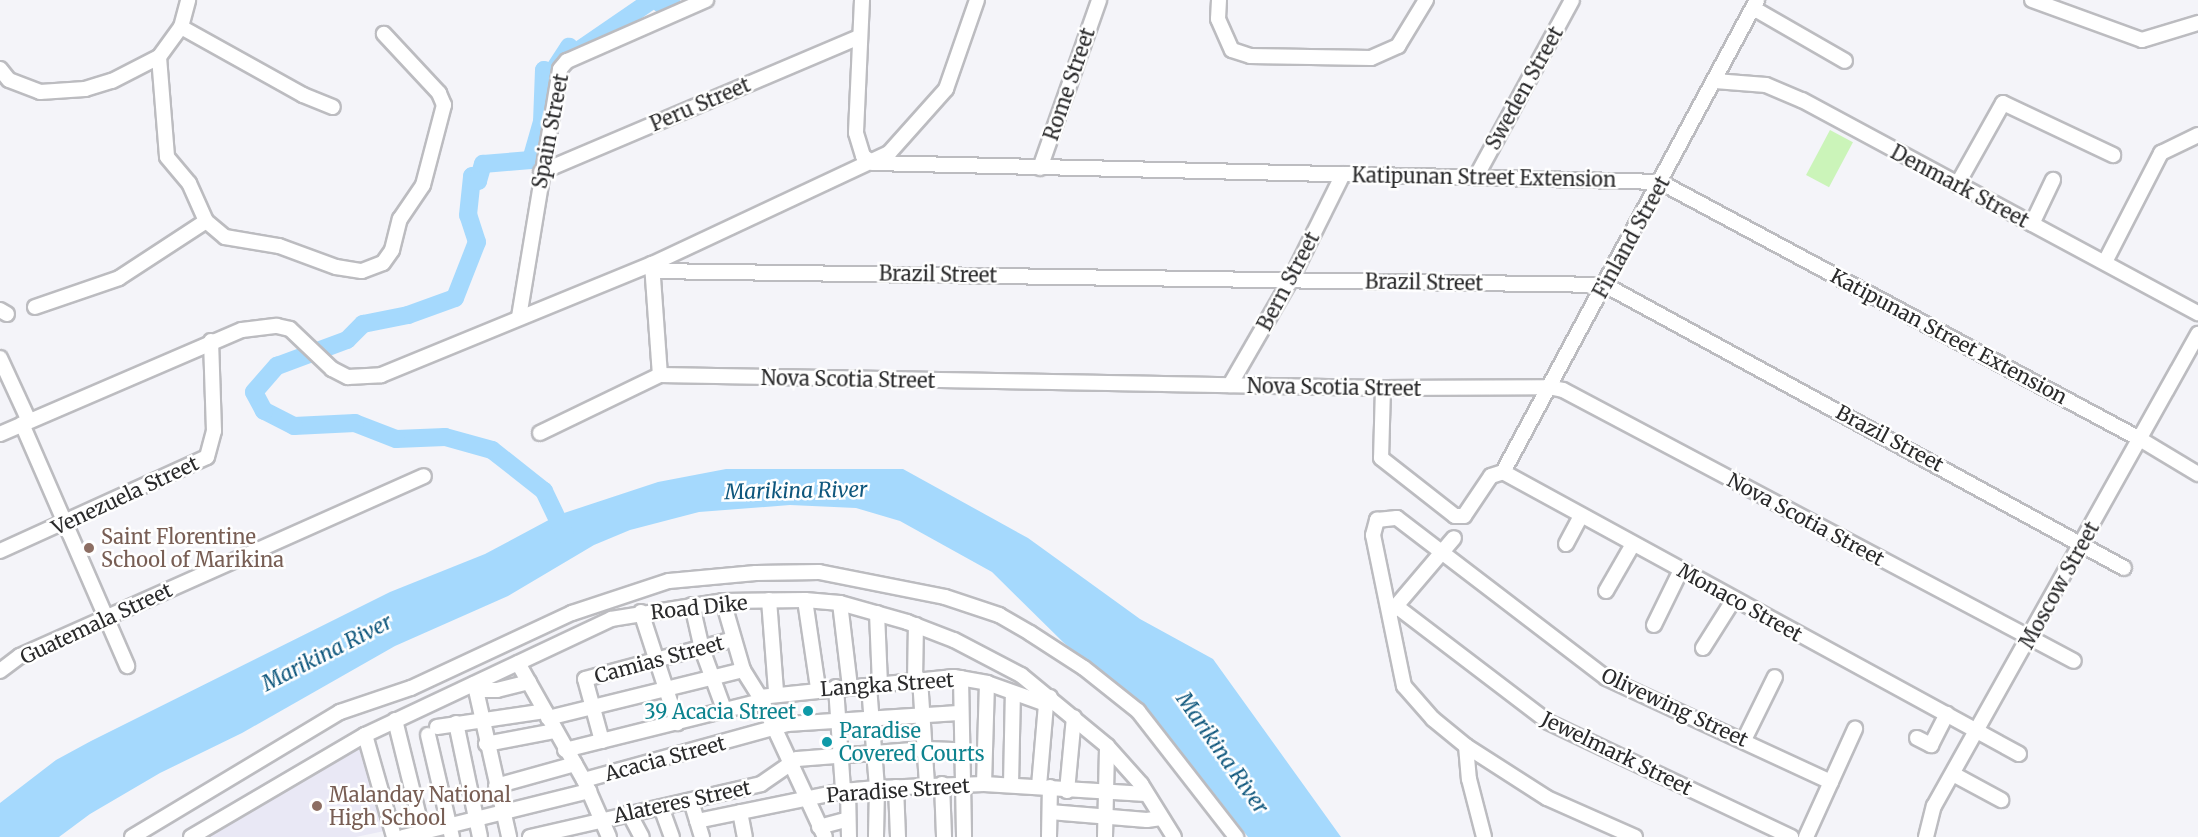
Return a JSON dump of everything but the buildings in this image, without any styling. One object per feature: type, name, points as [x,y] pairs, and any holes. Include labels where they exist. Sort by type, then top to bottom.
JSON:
[{"type":"street","points":[[0,69],[9,80],[23,87],[56,93],[112,81],[159,57],[181,27],[188,0]]},
{"type":"street","name":"Spain Street","points":[[519,317],[540,172],[563,64],[706,0]]},
{"type":"street","points":[[862,0],[857,141],[862,156],[873,163]]},
{"type":"street","points":[[0,434],[211,341],[243,330],[277,326],[290,329],[348,377],[381,375],[519,317],[652,267],[873,163],[889,153],[946,89],[977,0]]},
{"type":"street","name":"Rome Street","points":[[1040,168],[1099,0]]},
{"type":"street","points":[[1219,0],[1220,27],[1232,50],[1250,56],[1371,58],[1398,46],[1426,0]]},
{"type":"street","name":"Sweden Street","points":[[1476,177],[1572,0]]},
{"type":"street","points":[[2032,0],[2142,40],[2198,23]]},
{"type":"street","points":[[1755,4],[1845,61]]},
{"type":"street","name":"Finland Street","points":[[1503,472],[1755,4]]},
{"type":"street","points":[[181,27],[303,95],[333,107]]},
{"type":"street","points":[[159,57],[167,157],[189,183],[206,221],[225,237],[302,252],[352,272],[383,263],[392,250],[400,219],[423,185],[444,105],[439,93],[384,34]]},
{"type":"street","name":"Peru Street","points":[[540,172],[859,37]]},
{"type":"street","name":"Denmark Street","points":[[1715,81],[1766,86],[1786,92],[2198,313]]},
{"type":"street","points":[[1957,185],[2003,103],[2113,155]]},
{"type":"street","points":[[2105,262],[2161,153],[2198,135]]},
{"type":"street","name":"Katipunan Street Extension","points":[[873,163],[1660,182],[2140,439],[2194,473],[2198,487]]},
{"type":"street","name":"Bern Street","points":[[1230,385],[1290,281],[1343,174]]},
{"type":"street","points":[[2032,225],[2054,180]]},
{"type":"street","points":[[34,307],[119,278],[206,221]]},
{"type":"street","points":[[652,267],[660,375]]},
{"type":"street","name":"Brazil Street","points":[[652,267],[1290,281],[1605,285],[2083,543],[2124,568]]},
{"type":"street","name":"Moscow Street","points":[[1926,837],[1930,814],[2198,334]]},
{"type":"street","name":"Venezuela Street","points":[[0,551],[207,458],[214,431],[211,341]]},
{"type":"street","points":[[0,358],[127,666]]},
{"type":"street","name":"Nova Scotia Street","points":[[540,433],[660,375],[1383,388],[1548,387],[1563,390],[2074,661]]},
{"type":"street","points":[[1383,388],[1381,458],[1455,516],[1464,516],[1491,476],[1503,472]]},
{"type":"street","name":"Monaco Street","points":[[1503,472],[2019,753]]},
{"type":"street","name":"Guatemala Street","points":[[0,670],[20,656],[424,476]]},
{"type":"street","points":[[1566,544],[1581,516]]},
{"type":"street","name":"Olivewing Street","points":[[1393,610],[1373,535],[1377,520],[1397,518],[1606,678],[1831,782]]},
{"type":"street","points":[[1454,538],[1393,610],[1404,686],[1433,719],[1466,746],[1547,798],[1635,837]]},
{"type":"street","points":[[1606,591],[1632,544]]},
{"type":"street","points":[[1654,626],[1681,570]]},
{"type":"street","points":[[132,837],[340,712],[411,688],[572,613],[669,581],[756,573],[819,572],[945,597],[999,615],[1030,633],[1084,668],[1138,711],[1236,837]]},
{"type":"street","points":[[1703,648],[1734,599]]},
{"type":"street","points":[[769,600],[776,692]]},
{"type":"street","name":"Road Dike","points":[[191,837],[365,735],[475,686],[577,633],[641,612],[723,601],[769,600],[840,603],[877,613],[916,625],[964,645],[1021,675],[1048,700],[1074,717],[1107,746],[1146,794],[1174,837]]},
{"type":"street","points":[[805,600],[818,688]]},
{"type":"street","points":[[723,601],[743,670],[761,699],[822,832],[848,819]]},
{"type":"street","points":[[840,603],[843,687],[838,720],[838,754],[846,790],[849,837]]},
{"type":"street","points":[[692,605],[702,649],[725,712]]},
{"type":"street","name":"Jewelmark Street","points":[[1393,610],[1548,722],[1791,837]]},
{"type":"street","points":[[641,612],[653,658],[677,723]]},
{"type":"street","points":[[876,837],[877,788],[872,717],[877,613]]},
{"type":"street","points":[[916,625],[927,785]]},
{"type":"street","name":"Camias Street","points":[[594,709],[585,679],[653,658],[702,649],[733,639]]},
{"type":"street","points":[[518,663],[586,785],[609,837]]},
{"type":"street","points":[[486,744],[549,720],[743,670]]},
{"type":"street","points":[[1744,740],[1775,677]]},
{"type":"street","points":[[961,678],[960,784],[964,837]]},
{"type":"street","name":"Langka Street","points":[[565,750],[725,712],[776,692],[875,685],[918,679],[961,678],[1048,700]]},
{"type":"street","points":[[509,837],[486,744],[475,686],[497,690],[529,682]]},
{"type":"street","points":[[984,784],[987,683]]},
{"type":"street","points":[[1011,785],[1013,693]]},
{"type":"street","points":[[1048,700],[1044,786],[1050,812],[1049,837]]},
{"type":"street","points":[[594,709],[602,741]]},
{"type":"street","name":"Acacia Street","points":[[403,837],[450,831],[476,819],[502,814],[586,785],[787,724],[922,713],[959,713]]},
{"type":"street","points":[[1917,738],[1931,745],[1947,714]]},
{"type":"street","points":[[1067,790],[1074,717]]},
{"type":"street","points":[[395,720],[423,834]]},
{"type":"street","points":[[450,831],[433,731],[456,723],[481,720],[549,720]]},
{"type":"street","points":[[456,723],[480,837]]},
{"type":"street","points":[[1806,837],[1855,729]]},
{"type":"street","points":[[365,735],[394,837]]},
{"type":"street","points":[[1105,837],[1108,793],[1107,746]]},
{"type":"street","points":[[1466,746],[1469,779],[1484,837]]},
{"type":"street","points":[[791,761],[838,754],[926,749],[960,750]]},
{"type":"street","name":"Alateres Street","points":[[531,837],[760,784],[791,761]]},
{"type":"street","points":[[496,786],[574,764]]},
{"type":"street","points":[[1953,774],[2001,800]]},
{"type":"street","points":[[942,784],[944,837]]},
{"type":"street","name":"Paradise Street","points":[[698,821],[846,790],[942,784],[1044,786],[1067,790],[1146,794]]},
{"type":"street","points":[[896,787],[898,837]]},
{"type":"street","points":[[691,801],[702,837]]},
{"type":"street","points":[[661,807],[672,837]]},
{"type":"street","points":[[740,812],[745,837]]},
{"type":"street","points":[[1050,812],[1107,818],[1161,818]]},
{"type":"street","points":[[629,813],[642,837]]},
{"type":"shaded area","name":"Malanday National High School","points":[[362,739],[389,830],[356,837],[198,837]]},
{"type":"green space","points":[[1830,130],[1853,142],[1829,187],[1806,175]]},
{"type":"water","name":"Marikina River","points":[[726,469],[903,469],[1028,538],[1140,619],[1213,659],[1341,837],[1248,837],[1154,717],[1064,643],[992,572],[900,521],[856,508],[790,505],[699,512],[630,530],[594,545],[508,596],[395,646],[242,733],[160,773],[90,814],[59,837],[0,837],[0,803],[56,760],[91,741],[390,592],[485,554],[558,515],[658,482]]},
{"type":"waterway","points":[[565,535],[544,491],[492,450],[445,437],[396,439],[355,423],[294,426],[264,411],[254,392],[277,366],[347,340],[363,324],[408,315],[455,298],[477,242],[468,215],[472,176],[478,181],[483,164],[531,160],[542,122],[544,70],[550,76],[569,47],[575,53],[652,0]]},
{"type":"waterway","points":[[657,0],[661,4],[671,0]]},
{"type":"place","name":"Saint Florentine School of Marikina","points":[[89,548]]},
{"type":"place","name":"39 Acacia Street","points":[[808,711]]},
{"type":"place","name":"Paradise Covered Courts","points":[[827,742]]},
{"type":"place","name":"Malanday National High School","points":[[317,806]]}]
